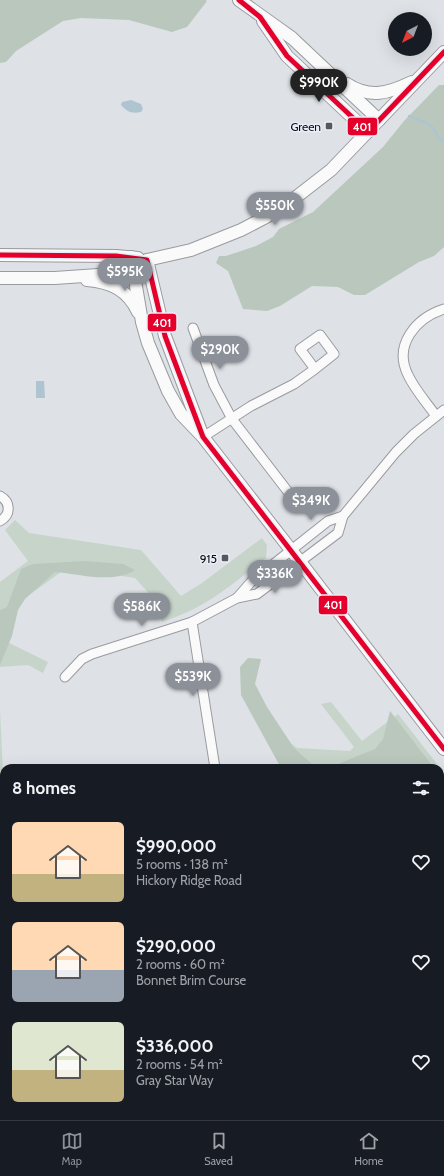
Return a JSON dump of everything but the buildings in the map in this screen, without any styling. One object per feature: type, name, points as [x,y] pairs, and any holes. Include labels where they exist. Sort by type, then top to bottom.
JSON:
[{"type":"street","points":[[239,0],[260,17],[292,38],[379,120]]},
{"type":"street","points":[[260,17],[287,56],[368,132]]},
{"type":"street","points":[[55,278],[98,274],[133,262],[192,250],[241,230],[266,217],[316,182],[348,153],[444,52]]},
{"type":"street","points":[[329,72],[355,89],[376,94],[394,90],[419,79]]},
{"type":"street","points":[[0,255],[133,262]]},
{"type":"street","points":[[147,260],[165,336],[203,437]]},
{"type":"street","points":[[133,262],[142,322]]},
{"type":"street","points":[[0,278],[55,278],[99,281],[116,287],[134,303],[156,364],[181,414],[203,437],[301,562],[444,750]]},
{"type":"street","points":[[65,678],[82,659],[92,654],[192,622],[237,598],[257,594],[338,533],[343,516],[405,442],[440,413],[407,374],[403,355],[409,335],[414,327],[430,314],[444,309]]},
{"type":"street","points":[[193,328],[214,385],[232,419],[289,493]]},
{"type":"street","points":[[203,437],[251,406],[294,384],[314,369]]},
{"type":"street","points":[[0,496],[7,502],[8,511],[5,518],[0,521]]},
{"type":"street","points":[[237,598],[251,582],[328,521],[343,516]]},
{"type":"street","points":[[192,622],[214,764]]},
{"type":"shaded area","points":[[0,0],[207,1],[187,27],[172,32],[129,20],[81,18],[63,21],[16,51],[6,62],[0,63]]},
{"type":"shaded area","points":[[439,85],[444,85],[444,247],[434,256],[419,262],[365,295],[354,295],[338,287],[312,286],[280,306],[267,311],[243,309],[228,271],[216,263],[219,256],[226,256],[256,246],[273,237],[279,229],[313,212],[383,147],[404,121]]},
{"type":"shaded area","points":[[15,520],[29,533],[141,550],[181,596],[202,583],[262,538],[267,545],[266,558],[229,587],[205,603],[162,622],[155,600],[135,578],[68,567],[0,616],[0,582],[28,561],[5,530]]},
{"type":"shaded area","points":[[85,561],[123,564],[135,570],[126,574],[106,577],[55,572],[25,599],[18,610],[12,636],[0,665],[0,610],[7,607],[21,569],[33,564]]},
{"type":"shaded area","points":[[0,626],[1,639],[48,662],[43,673],[28,665],[0,667]]},
{"type":"shaded area","points":[[248,658],[261,659],[255,684],[267,707],[294,748],[312,764],[279,764],[241,695],[240,667]]},
{"type":"shaded area","points":[[331,702],[362,741],[398,714],[437,764],[285,764],[280,735],[297,748],[350,751],[354,747],[321,704]]},
{"type":"shaded area","points":[[0,710],[3,764],[0,764]]},
{"type":"shaded area","points":[[390,711],[431,764],[338,764],[375,749],[383,739]]},
{"type":"water","points":[[131,100],[141,104],[143,109],[141,112],[130,112],[121,105],[122,102]]},
{"type":"water","points":[[36,381],[44,381],[45,398],[36,398]]},
{"type":"waterway","points":[[409,116],[430,125],[434,129],[439,139],[444,141]]},
{"type":"transit line","name":"401","points":[[239,0],[260,17],[287,56],[368,132],[444,52]]},
{"type":"transit line","name":"401","points":[[0,255],[116,256],[147,260],[165,336],[203,437],[444,749]]},
{"type":"place","name":"Green","points":[[329,126]]},
{"type":"place","name":"915","points":[[225,558]]}]
